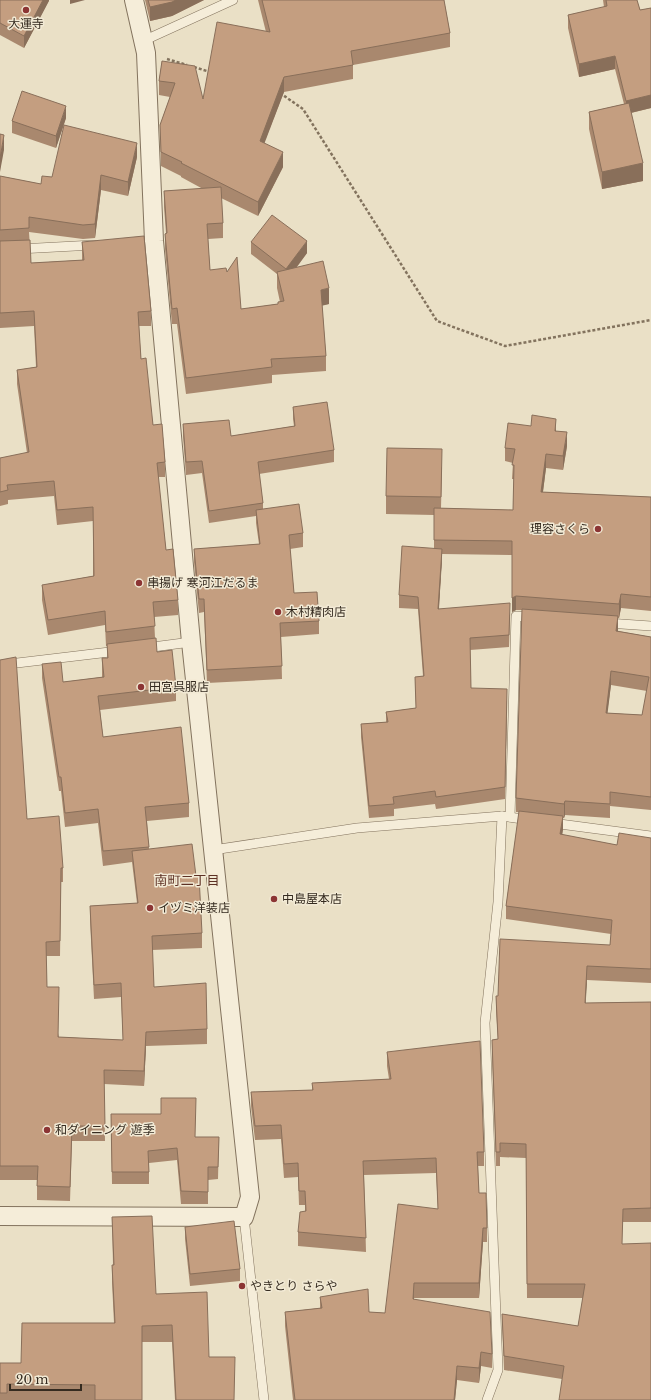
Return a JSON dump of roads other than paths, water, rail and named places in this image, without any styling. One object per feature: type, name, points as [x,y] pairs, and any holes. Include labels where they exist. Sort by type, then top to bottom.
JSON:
[{"type":"street","points":[[0,1216],[244,1217],[250,1197],[150,241],[145,47],[134,0]]},
{"type":"lane","points":[[145,47],[233,0]]},
{"type":"lane","points":[[0,250],[100,244]]},
{"type":"lane","points":[[487,1400],[498,1370],[485,1023],[506,817],[516,616],[540,618]]},
{"type":"lane","points":[[595,622],[651,626]]},
{"type":"lane","points":[[0,665],[191,642]]},
{"type":"lane","points":[[213,850],[357,828],[506,817],[651,836]]},
{"type":"lane","points":[[244,1217],[264,1400]]},
{"type":"place","name":"大運寺","points":[[26,10]]},
{"type":"place","name":"理容さくら","points":[[598,529]]},
{"type":"place","name":"串揚げ 寒河江だるま","points":[[139,583]]},
{"type":"place","name":"木村精肉店","points":[[278,612]]},
{"type":"place","name":"田宮呉服店","points":[[141,687]]},
{"type":"place","name":"中島屋本店","points":[[274,899]]},
{"type":"place","name":"イヅミ洋装店","points":[[150,908]]},
{"type":"place","name":"和ダイニング 遊季","points":[[47,1130]]},
{"type":"place","name":"やきとり さらや","points":[[242,1286]]},
{"type":"district","name":"南町二丁目","points":[[187,880]]}]
